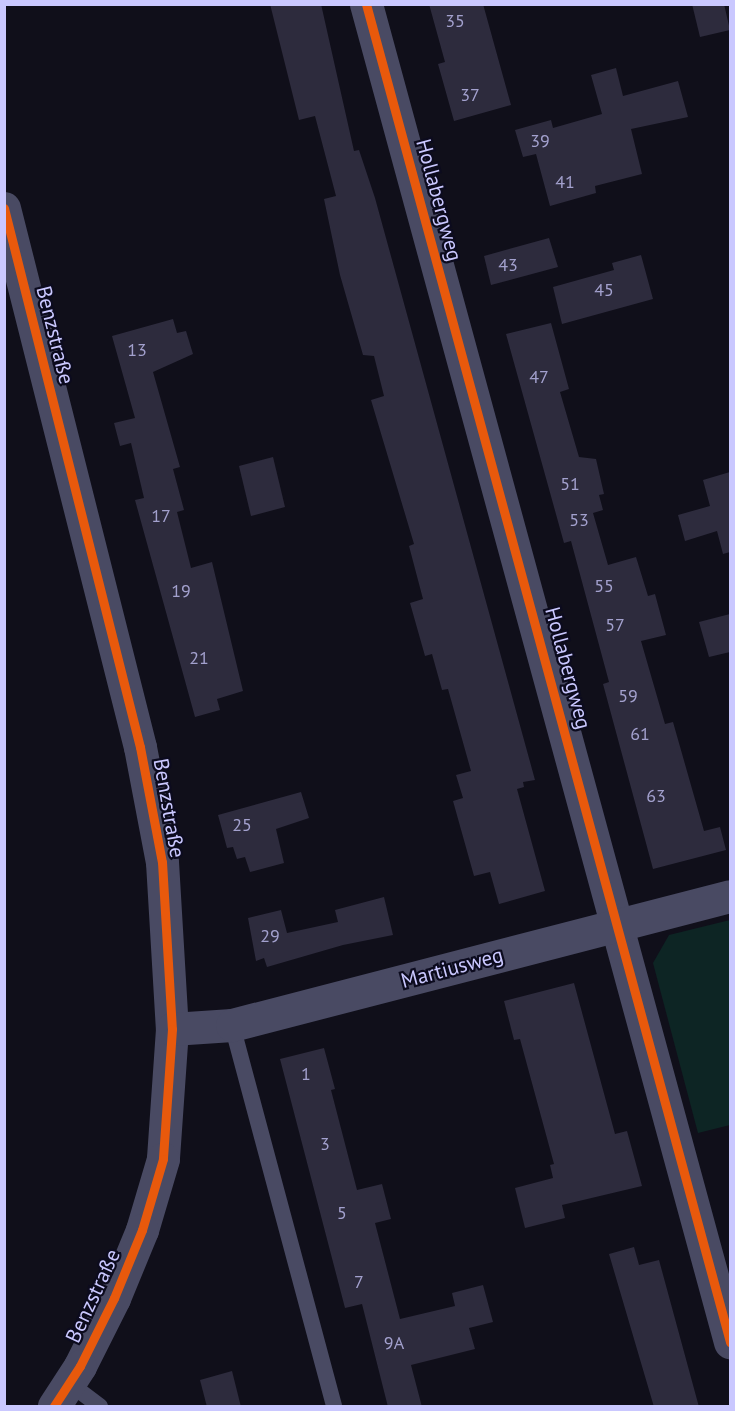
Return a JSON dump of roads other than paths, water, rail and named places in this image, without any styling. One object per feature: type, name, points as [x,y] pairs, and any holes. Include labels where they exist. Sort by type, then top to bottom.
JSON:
[{"type":"street","name":"Hollabergweg","points":[[366,4],[620,925],[730,1342]]},
{"type":"street","name":"Benzstraße","points":[[4,208],[140,747],[162,862],[172,1029],[163,1159],[142,1230],[114,1298],[62,1395]]},
{"type":"street","name":"Martiusweg","points":[[172,1029],[232,1025],[730,896]]},
{"type":"lane","points":[[232,1025],[334,1407]]},
{"type":"lane","points":[[62,1395],[100,1407]]}]
